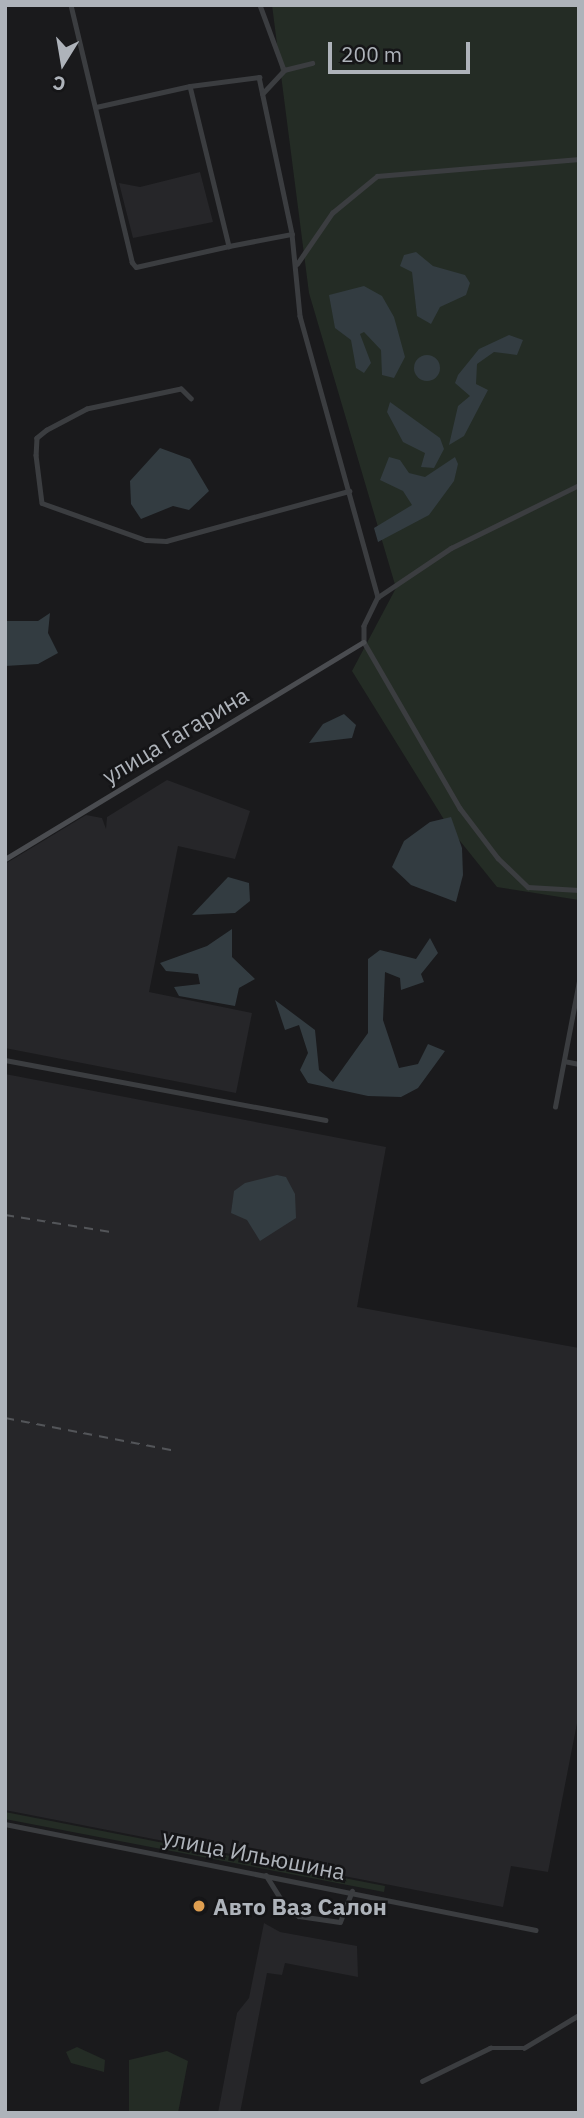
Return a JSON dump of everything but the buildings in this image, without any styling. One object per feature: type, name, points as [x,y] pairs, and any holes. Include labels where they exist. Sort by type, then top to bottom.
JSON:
[{"type":"street","points":[[71,5],[136,267],[292,234]]},
{"type":"street","points":[[260,5],[284,70]]},
{"type":"street","points":[[262,94],[284,70],[312,63]]},
{"type":"street","points":[[96,107],[190,86],[259,77],[292,234],[300,316],[378,597]]},
{"type":"street","points":[[190,86],[229,246]]},
{"type":"street","points":[[296,265],[332,213],[377,176],[579,159]]},
{"type":"street","points":[[191,399],[181,388],[86,409],[47,430],[37,438],[36,455],[42,503],[146,540],[166,541],[349,491]]},
{"type":"street","points":[[579,485],[451,548],[378,597],[364,626],[364,642],[460,808],[498,859],[528,887],[579,890]]},
{"type":"street","name":"улица Гагарина","points":[[5,859],[364,642]]},
{"type":"street","points":[[555,1107],[579,981]]},
{"type":"street","points":[[572,1016],[579,1017]]},
{"type":"street","points":[[5,1059],[325,1121]]},
{"type":"street","points":[[564,1061],[579,1064]]},
{"type":"street","name":"улица Ильюшина","points":[[5,1824],[352,1891],[536,1930]]},
{"type":"street","points":[[266,1875],[287,1908],[306,1917],[340,1922],[352,1891]]},
{"type":"street","points":[[422,2081],[490,2048],[524,2048],[579,2015]]},
{"type":"shaded area","points":[[272,5],[579,5],[579,900],[497,887],[448,826],[352,671],[396,588],[309,293]]},
{"type":"shaded area","points":[[200,172],[213,222],[133,238],[119,183],[140,187]]},
{"type":"shaded area","points":[[416,252],[433,266],[465,275],[470,283],[466,295],[440,307],[431,324],[417,316],[412,272],[400,266],[404,255]]},
{"type":"shaded area","points":[[364,286],[382,296],[394,317],[405,357],[394,378],[382,375],[381,350],[364,332],[360,334],[371,363],[364,373],[356,368],[351,340],[335,328],[329,295]]},
{"type":"shaded area","points":[[509,335],[523,340],[517,355],[494,352],[477,364],[476,384],[488,390],[464,436],[449,445],[458,406],[470,396],[455,383],[458,375],[479,349]]},
{"type":"shaded area","points":[[427,355],[436,359],[440,368],[436,377],[427,381],[418,377],[414,368],[418,359]]},
{"type":"shaded area","points":[[390,402],[440,438],[444,449],[434,468],[421,467],[425,453],[403,442],[387,412]]},
{"type":"shaded area","points":[[160,448],[190,459],[209,491],[189,510],[173,506],[141,519],[131,504],[130,481]]},
{"type":"shaded area","points":[[389,457],[400,460],[409,473],[425,477],[455,457],[458,464],[454,481],[429,515],[378,542],[374,528],[412,505],[403,491],[380,480]]},
{"type":"shaded area","points":[[50,613],[48,633],[58,653],[38,664],[5,666],[5,621],[38,621]]},
{"type":"shaded area","points":[[344,714],[356,725],[352,738],[309,743],[323,724]]},
{"type":"shaded area","points":[[167,780],[250,811],[235,859],[178,846],[149,992],[252,1013],[236,1093],[5,1048],[5,864],[86,815],[102,818],[106,829],[107,817]]},
{"type":"shaded area","points":[[451,817],[462,848],[463,875],[456,902],[411,885],[392,867],[404,841],[430,822]]},
{"type":"shaded area","points":[[228,877],[249,883],[250,901],[235,913],[192,915]]},
{"type":"shaded area","points":[[232,929],[232,957],[255,979],[239,988],[235,1006],[179,996],[174,987],[200,984],[198,974],[166,971],[160,963],[207,946]]},
{"type":"shaded area","points":[[430,938],[438,953],[421,974],[424,982],[401,990],[400,978],[385,972],[383,1020],[399,1068],[418,1064],[428,1044],[445,1051],[418,1088],[401,1097],[368,1096],[308,1083],[300,1070],[308,1053],[299,1025],[285,1030],[275,1000],[315,1030],[319,1070],[333,1082],[368,1033],[368,959],[380,950],[416,959]]},
{"type":"shaded area","points":[[5,1074],[386,1147],[357,1307],[579,1348],[579,1713],[548,1872],[511,1866],[503,1907],[5,1810]]},
{"type":"shaded area","points":[[277,1175],[286,1177],[295,1194],[296,1218],[260,1241],[247,1220],[231,1213],[234,1191],[245,1183]]},
{"type":"shaded area","points":[[5,1812],[385,1886],[384,1892],[5,1819]]},
{"type":"shaded area","points":[[264,1923],[280,1932],[357,1946],[358,1977],[285,1963],[282,1975],[267,1973],[240,2113],[218,2113],[237,2013],[249,1998]]},
{"type":"shaded area","points":[[77,2047],[105,2060],[104,2072],[71,2063],[66,2052]]},
{"type":"shaded area","points":[[167,2051],[188,2061],[178,2113],[129,2113],[129,2060]]},
{"type":"railway","points":[[5,1215],[111,1232]]},
{"type":"railway","points":[[5,1418],[176,1451]]},
{"type":"place","name":"Авто Ваз Салон","points":[[199,1906]]}]
